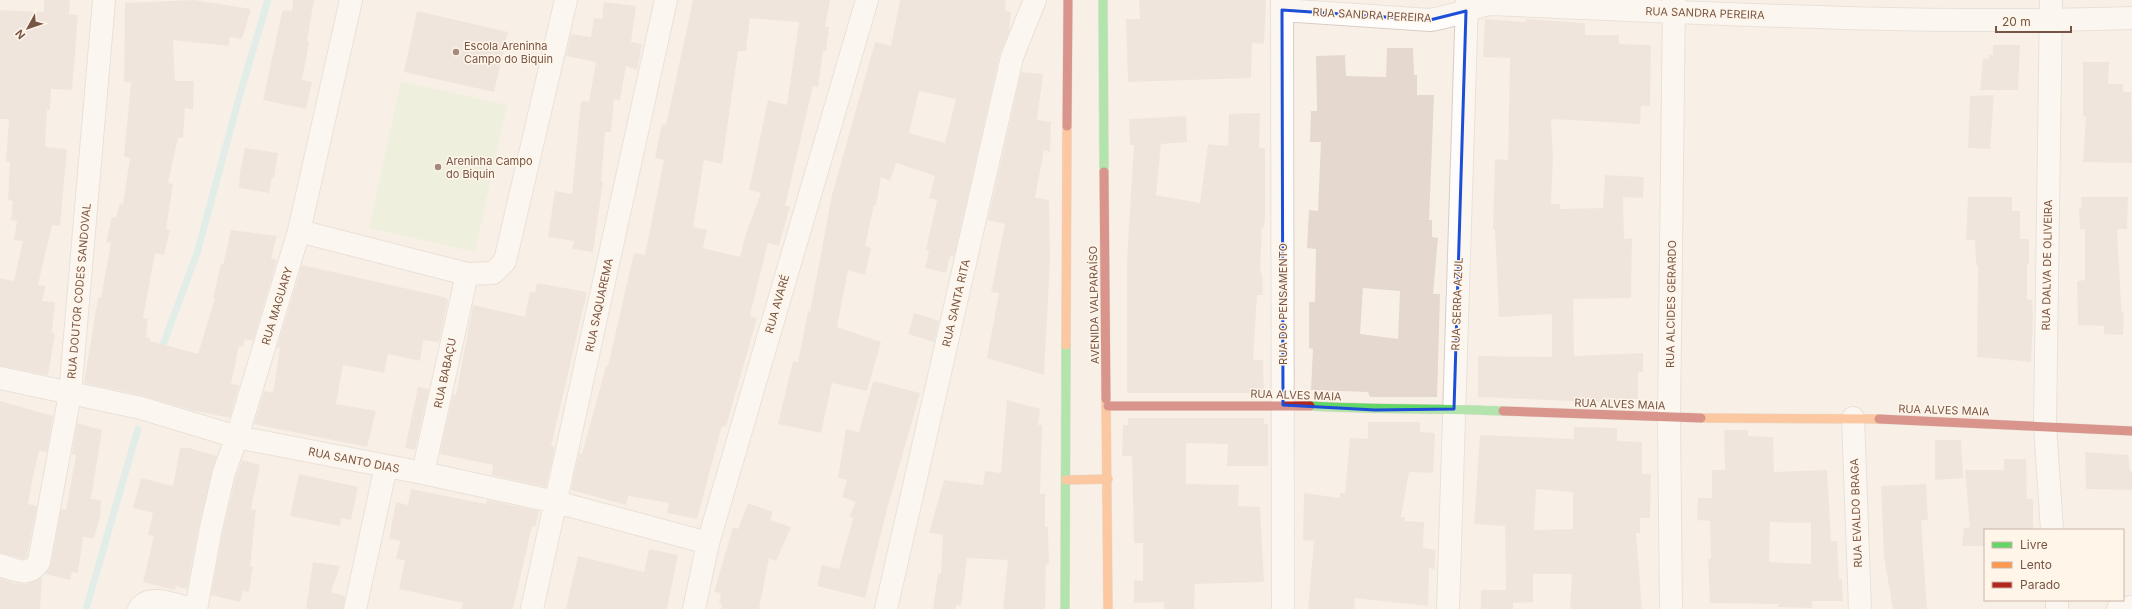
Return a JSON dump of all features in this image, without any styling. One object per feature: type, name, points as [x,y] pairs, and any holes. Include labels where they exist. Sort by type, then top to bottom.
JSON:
[{"type":"main road","points":[[1065,609],[1068,0]]},
{"type":"main road","name":"AVENIDA VALPARAÍSO","points":[[1103,0],[1108,406],[1108,609]]},
{"type":"main road","name":"RUA ALVES MAIA","points":[[1108,406],[1283,405],[1375,410],[1454,409],[1669,418],[1853,418],[2132,430]]},
{"type":"main road","points":[[1066,480],[1108,479]]},
{"type":"street","name":"RUA DOUTOR CODES SANDOVAL","points":[[0,566],[26,572],[34,569],[39,562],[70,394],[104,0]]},
{"type":"street","name":"RUA MAGUARY","points":[[196,609],[221,486],[300,231],[351,0]]},
{"type":"street","points":[[300,231],[467,274],[493,273],[505,261],[566,0]]},
{"type":"street","name":"RUA SAQUAREMA","points":[[532,609],[666,0]]},
{"type":"street","name":"RUA AVARÉ","points":[[694,609],[708,543],[866,0]]},
{"type":"street","name":"RUA SANTA RITA","points":[[886,609],[1012,57],[1035,0]]},
{"type":"street","name":"RUA SANDRA PEREIRA","points":[[1282,5],[1430,20],[1448,18],[1467,6],[1491,4],[2051,10],[2132,18]]},
{"type":"street","name":"RUA DO PENSAMENTO","points":[[1282,5],[1283,609]]},
{"type":"street","name":"RUA SERRA AZUL","points":[[1448,609],[1467,6]]},
{"type":"street","name":"RUA ALCIDES GERARDO","points":[[1671,609],[1669,418],[1674,6]]},
{"type":"street","name":"RUA DALVA DE OLIVEIRA","points":[[2051,10],[2045,426],[2052,529]]},
{"type":"street","name":"RUA BABAÇU","points":[[423,473],[467,274]]},
{"type":"street","name":"RUA SANTO DIAS","points":[[0,378],[141,408],[237,437],[423,473],[556,502],[708,543]]},
{"type":"street","name":"RUA EVALDO BRAGA","points":[[1853,418],[1860,609]]},
{"type":"street","points":[[355,609],[386,466]]},
{"type":"street","points":[[146,604],[190,609]]},
{"type":"street","points":[[2118,609],[2132,607]]},
{"type":"highlighted area","points":[[1282,10],[1430,20],[1466,11],[1454,409],[1375,410],[1283,405]]},
{"type":"green space","name":"Areninha Campo do Biquin","points":[[401,81],[507,105],[475,252],[369,228]]},
{"type":"building","points":[[44,0],[70,0],[69,14],[78,15],[72,90],[51,89],[50,110],[47,110],[45,147],[67,149],[60,226],[52,225],[38,285],[46,286],[42,301],[55,302],[52,333],[55,333],[48,375],[0,366],[0,278],[14,281],[23,241],[14,240],[17,221],[11,220],[13,201],[8,200],[10,162],[6,161],[9,119],[0,119],[0,10],[44,12]]},
{"type":"building","points":[[194,0],[251,9],[242,39],[230,37],[229,46],[173,40],[175,81],[194,81],[193,110],[185,108],[183,138],[178,138],[168,183],[173,184],[166,229],[170,230],[164,255],[155,253],[143,318],[148,319],[146,337],[150,338],[150,341],[198,354],[215,298],[213,298],[221,264],[223,265],[231,230],[277,236],[271,258],[277,260],[253,341],[245,339],[243,347],[239,346],[231,384],[239,385],[230,418],[191,410],[144,396],[84,383],[98,298],[101,298],[111,243],[106,242],[112,217],[116,218],[120,203],[123,204],[130,158],[124,156],[131,82],[124,82],[125,3]]},
{"type":"building","points":[[293,0],[314,0],[307,41],[309,42],[302,80],[312,82],[306,109],[263,100],[282,12],[284,10],[292,11]]},
{"type":"building","points":[[693,0],[830,0],[825,27],[829,27],[826,51],[823,51],[818,87],[813,86],[785,206],[790,206],[779,246],[768,243],[750,316],[757,318],[726,427],[722,426],[697,519],[667,513],[669,503],[628,496],[626,505],[571,490],[579,453],[582,454],[606,366],[608,366],[634,253],[645,255],[664,160],[655,158],[662,124],[666,125]],"holes":[[[750,18],[799,22],[787,105],[768,100],[749,190],[761,193],[746,233],[740,257],[703,248],[707,230],[693,227],[704,160],[722,164],[738,51],[746,51]]]},
{"type":"building","points":[[900,0],[1006,0],[1005,11],[1011,12],[1009,32],[1000,54],[954,257],[950,256],[946,273],[925,268],[929,251],[926,250],[937,200],[929,198],[935,176],[896,163],[890,181],[881,177],[876,206],[874,205],[865,246],[871,248],[865,275],[848,270],[837,327],[881,342],[867,391],[832,383],[821,433],[778,424],[793,361],[798,362],[808,311],[810,312],[832,195],[875,42],[891,46]],"holes":[[[919,91],[956,99],[945,143],[909,133]]]},
{"type":"building","points":[[1139,0],[1266,0],[1264,44],[1252,43],[1251,78],[1128,82],[1126,19],[1140,19]]},
{"type":"building","points":[[604,2],[636,6],[631,42],[642,44],[637,70],[626,66],[620,100],[614,99],[611,132],[605,132],[601,181],[603,182],[593,252],[572,249],[574,241],[548,237],[555,191],[572,194],[581,101],[589,102],[596,62],[566,56],[571,34],[591,37],[594,18],[602,19]]},
{"type":"building","name":"Escola Areninha Campo do Biquin","points":[[417,11],[508,32],[494,92],[404,72]]},
{"type":"building","points":[[1485,19],[1526,22],[1526,19],[1585,23],[1585,35],[1619,35],[1619,44],[1651,45],[1650,106],[1641,106],[1640,124],[1551,119],[1553,156],[1551,204],[1560,204],[1560,209],[1603,208],[1605,175],[1644,177],[1643,198],[1623,197],[1624,239],[1632,238],[1631,298],[1573,299],[1574,356],[1643,353],[1643,372],[1638,372],[1638,399],[1617,399],[1617,403],[1478,397],[1478,356],[1552,357],[1552,314],[1499,317],[1495,229],[1493,229],[1495,159],[1508,160],[1510,58],[1483,57]]},
{"type":"building","points":[[1993,45],[2020,45],[2018,90],[1980,90],[1983,58],[1989,59],[1989,54],[1993,55]]},
{"type":"building","points":[[1387,48],[1413,48],[1414,75],[1417,75],[1417,95],[1434,95],[1429,220],[1432,220],[1432,237],[1438,238],[1433,294],[1440,294],[1437,397],[1370,397],[1368,392],[1311,390],[1313,349],[1309,348],[1309,302],[1315,302],[1316,249],[1307,248],[1309,210],[1318,211],[1321,142],[1310,142],[1311,111],[1317,111],[1316,56],[1345,55],[1346,76],[1386,77]],"holes":[[[1363,288],[1400,291],[1398,339],[1360,334]]]},
{"type":"building","points":[[2083,62],[2109,62],[2108,84],[2123,84],[2123,92],[2131,92],[2132,163],[2083,162],[2086,117],[2083,116]]},
{"type":"building","points":[[1021,72],[1043,74],[1037,120],[1051,122],[1050,152],[1044,150],[1035,198],[1049,200],[1050,260],[1044,375],[987,358],[999,293],[991,292],[1005,224],[988,220]]},
{"type":"building","points":[[1994,95],[1990,149],[1968,148],[1970,96]]},
{"type":"building","points":[[1260,113],[1259,148],[1265,148],[1265,217],[1264,228],[1262,227],[1260,273],[1262,273],[1263,295],[1257,295],[1253,360],[1263,360],[1264,393],[1127,393],[1127,260],[1134,145],[1130,145],[1129,119],[1186,116],[1187,142],[1161,144],[1156,195],[1200,203],[1208,144],[1228,146],[1229,114]]},
{"type":"building","points":[[245,148],[278,153],[274,178],[272,177],[269,193],[239,188],[240,172]]},
{"type":"building","points":[[1968,197],[2012,197],[2012,211],[2020,211],[2020,239],[2029,239],[2027,299],[2032,300],[2033,319],[2031,362],[1977,357],[1978,265],[1976,265],[1975,240],[1966,240]]},
{"type":"building","points":[[2081,197],[2128,197],[2127,229],[2117,229],[2121,305],[2122,313],[2124,313],[2123,335],[2104,334],[2104,326],[2078,325],[2077,281],[2085,280],[2085,229],[2080,229],[2079,207],[2082,208]]},
{"type":"building","points":[[302,265],[444,297],[448,300],[439,342],[423,340],[420,361],[388,354],[384,373],[343,365],[336,404],[376,411],[367,447],[254,424],[264,391],[273,393],[280,348],[277,347]]},
{"type":"building","points":[[537,283],[587,292],[551,446],[555,447],[546,487],[492,475],[493,465],[440,454],[453,394],[456,395],[473,305],[525,317],[530,291],[535,293]]},
{"type":"building","points":[[914,313],[939,321],[934,342],[908,334]]},
{"type":"building","points":[[873,381],[920,393],[886,513],[865,598],[817,586],[822,565],[839,569],[853,518],[849,516],[856,502],[842,497],[847,480],[838,478],[846,429],[859,432]]},
{"type":"building","points":[[418,387],[429,389],[415,450],[405,448]]},
{"type":"building","points":[[1007,400],[1040,409],[1038,425],[1042,425],[1040,494],[1045,494],[1045,527],[1048,527],[1049,564],[1046,564],[1045,609],[1003,609],[1008,560],[967,558],[961,606],[956,605],[956,609],[933,609],[938,574],[941,574],[943,535],[929,533],[944,480],[983,485],[985,471],[1001,473]]},
{"type":"building","points":[[0,401],[53,416],[47,452],[39,451],[32,481],[28,504],[37,506],[27,556],[24,559],[0,553]]},
{"type":"building","points":[[1128,418],[1264,418],[1264,424],[1268,424],[1268,466],[1227,466],[1228,444],[1186,443],[1186,484],[1239,485],[1238,506],[1260,507],[1264,582],[1195,584],[1194,609],[1164,609],[1164,602],[1134,603],[1134,580],[1143,581],[1143,543],[1134,543],[1132,456],[1122,456],[1123,425],[1128,425]]},
{"type":"building","points":[[1368,422],[1420,422],[1420,432],[1435,433],[1433,473],[1409,472],[1401,517],[1405,517],[1405,521],[1424,522],[1423,548],[1435,550],[1435,569],[1429,568],[1428,606],[1355,598],[1354,609],[1308,609],[1314,541],[1303,540],[1304,493],[1340,498],[1340,493],[1345,493],[1350,438],[1368,439]]},
{"type":"building","points":[[77,423],[102,430],[91,499],[101,500],[100,517],[94,538],[83,537],[78,573],[72,572],[70,580],[45,574],[51,564],[61,509],[66,510],[76,455],[72,454]]},
{"type":"building","points":[[1574,427],[1617,428],[1617,441],[1642,442],[1642,474],[1651,474],[1650,518],[1640,518],[1640,533],[1636,533],[1642,609],[1570,609],[1572,574],[1533,574],[1533,602],[1513,603],[1513,609],[1481,609],[1481,590],[1506,590],[1505,526],[1474,524],[1480,435],[1574,439]],"holes":[[[1536,489],[1573,492],[1573,529],[1534,530]]]},
{"type":"building","points":[[1724,430],[1748,430],[1748,436],[1773,437],[1774,472],[1827,470],[1831,541],[1837,541],[1839,579],[1842,579],[1843,601],[1812,601],[1812,608],[1778,607],[1778,604],[1710,603],[1708,559],[1711,559],[1710,521],[1697,520],[1698,498],[1712,498],[1712,470],[1725,470]],"holes":[[[1770,522],[1811,523],[1811,564],[1769,562]]]},
{"type":"building","points":[[1935,440],[1961,440],[1963,478],[1935,480]]},
{"type":"building","points":[[180,448],[189,448],[217,456],[199,525],[187,589],[176,586],[175,590],[143,582],[154,536],[148,535],[153,513],[133,508],[141,478],[173,486]]},
{"type":"building","points":[[2085,452],[2128,455],[2130,471],[2132,471],[2132,490],[2086,489]]},
{"type":"building","points":[[2004,459],[2026,459],[2027,499],[2033,499],[2033,529],[1984,529],[1984,546],[1962,546],[1964,528],[1970,527],[1965,470],[2004,470]]},
{"type":"building","points":[[242,460],[260,465],[251,509],[256,510],[250,566],[253,567],[249,592],[243,591],[240,602],[211,595],[223,531],[236,476]]},
{"type":"building","points":[[299,474],[358,487],[351,520],[341,518],[340,526],[290,516]]},
{"type":"building","points":[[1926,484],[1928,520],[1921,520],[1927,609],[1893,609],[1884,557],[1881,486]]},
{"type":"building","points":[[411,489],[486,504],[487,500],[539,511],[535,527],[532,526],[513,609],[461,609],[463,603],[399,589],[405,560],[396,559],[400,541],[389,539],[396,502],[408,505]]},
{"type":"building","points":[[748,503],[773,512],[770,520],[791,527],[776,561],[769,558],[759,609],[721,609],[722,604],[719,604],[721,593],[714,592],[733,527],[738,529]]},
{"type":"building","points":[[649,549],[678,555],[667,609],[566,609],[578,556],[644,572]]},
{"type":"building","points":[[313,562],[340,566],[331,592],[345,596],[343,609],[306,609]]},
{"type":"building","points":[[42,577],[40,609],[0,609],[0,578],[14,583],[26,584]]},
{"type":"waterway","points":[[160,353],[197,253],[242,87],[268,0]]},
{"type":"waterway","points":[[86,609],[138,429]]},
{"type":"traffic: fast","points":[[1103,0],[1104,172]]},
{"type":"traffic: fast","points":[[1065,609],[1066,345]]},
{"type":"traffic: fast","points":[[1310,406],[1503,411]]},
{"type":"traffic: slow","points":[[1066,345],[1067,126]]},
{"type":"traffic: slow","points":[[1106,399],[1108,609]]},
{"type":"traffic: slow","points":[[1701,418],[1879,419]]},
{"type":"traffic: slow","points":[[1066,480],[1108,479]]},
{"type":"traffic: jam","points":[[1067,126],[1068,0]]},
{"type":"traffic: jam","points":[[1104,172],[1106,399]]},
{"type":"traffic: jam","points":[[1108,406],[1310,406]]},
{"type":"traffic: jam","points":[[1503,411],[1701,418]]},
{"type":"traffic: jam","points":[[1879,419],[2132,431]]},
{"type":"place","name":"Escola Areninha Campo do Biquin","points":[[456,52]]},
{"type":"place","name":"Areninha Campo do Biquin","points":[[438,167]]}]
